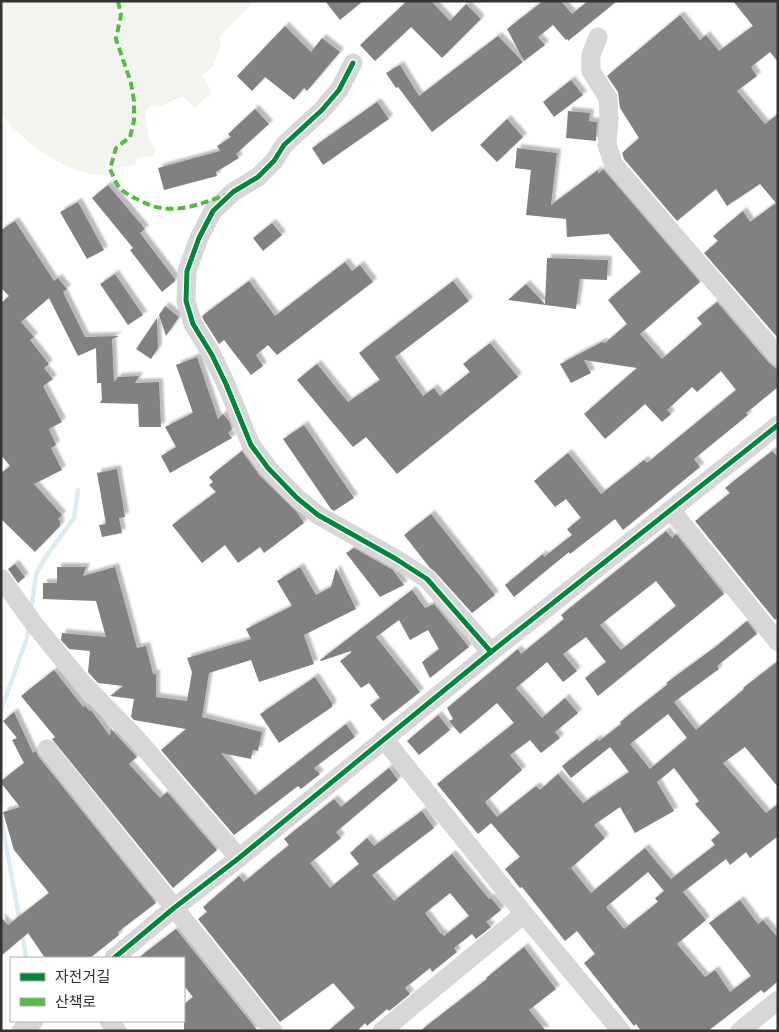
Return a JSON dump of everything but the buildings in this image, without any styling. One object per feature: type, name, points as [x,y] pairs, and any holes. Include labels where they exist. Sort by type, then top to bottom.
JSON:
[{"type":"street","points":[[598,37],[591,55],[591,71],[608,98],[609,119],[606,144],[614,165],[778,356]]},
{"type":"street","points":[[353,62],[340,90],[322,110],[284,145],[274,161],[258,177],[233,192],[213,212],[199,238],[186,271],[186,301],[193,324],[212,355],[226,384],[250,445],[268,468],[297,498],[318,515],[396,559],[427,579],[491,652]]},
{"type":"street","points":[[115,957],[491,652],[671,510],[774,435]]},
{"type":"street","points":[[671,510],[778,642]]},
{"type":"street","points":[[3,586],[83,684],[136,737],[239,858]]},
{"type":"street","points":[[384,739],[524,914],[621,1031]]},
{"type":"street","points":[[46,749],[273,1031]]},
{"type":"street","points":[[382,1031],[524,914]]},
{"type":"street","points":[[740,1031],[778,1000]]},
{"type":"shaded area","points":[[1,1],[116,1],[119,15],[114,39],[129,83],[132,101],[132,121],[128,136],[114,146],[106,169],[108,176],[77,170],[63,164],[23,137],[1,115]]},
{"type":"shaded area","points":[[120,1],[254,1],[219,37],[221,44],[213,66],[203,75],[212,94],[195,107],[182,96],[160,107],[152,105],[145,111],[149,140],[156,150],[153,156],[137,158],[135,165],[112,169],[118,149],[132,138],[136,121],[136,100],[133,82],[119,39],[124,15]]},
{"type":"waterway","points":[[31,611],[36,574],[45,558],[74,518],[78,490]]},
{"type":"waterway","points":[[1,710],[27,638],[29,626]]},
{"type":"waterway","points":[[1,818],[20,922]]},
{"type":"waterway","points":[[22,932],[26,957]]},
{"type":"marked path","points":[[118,1],[121,15],[116,39],[131,83],[134,101],[134,121],[130,137],[116,148],[110,169],[116,183],[131,196],[161,208],[172,209],[193,206],[226,195]]},
{"type":"cycle path","points":[[353,63],[339,90],[322,110],[284,145],[274,161],[258,177],[233,192],[213,211],[199,238],[187,271],[186,301],[193,324],[212,355],[226,384],[251,445],[268,468],[297,498],[318,515],[396,559],[427,579],[491,652]]},
{"type":"cycle path","points":[[115,957],[491,652],[778,425]]}]
